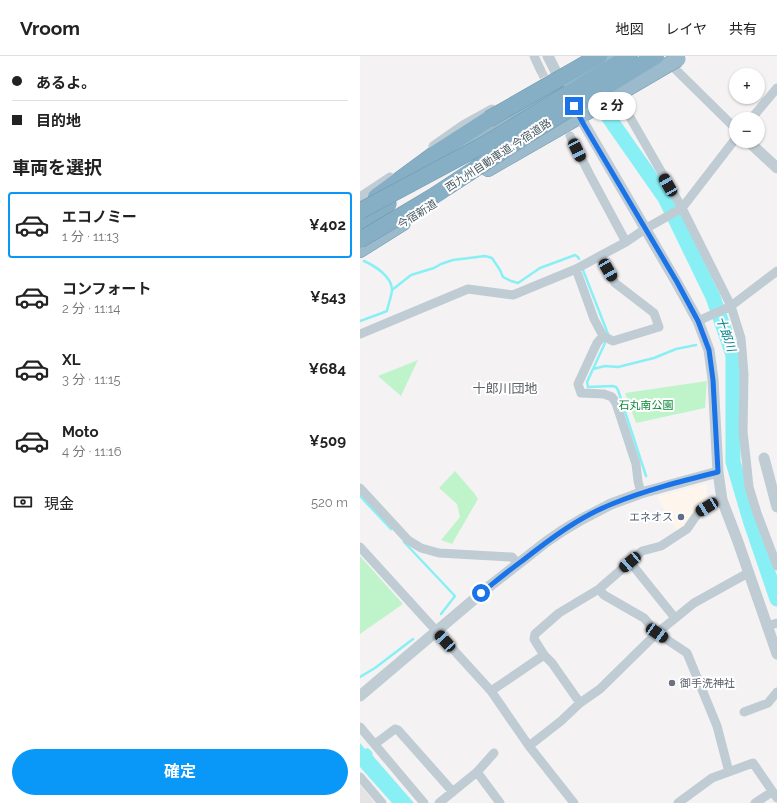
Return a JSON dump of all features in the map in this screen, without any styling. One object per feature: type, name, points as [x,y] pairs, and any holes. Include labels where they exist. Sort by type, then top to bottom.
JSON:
[{"type":"highway","points":[[360,210],[433,155],[489,118],[598,56]]},
{"type":"highway","points":[[360,216],[432,167],[614,56]]},
{"type":"highway","name":"西九州自動車道;今宿道路","points":[[360,221],[630,56]]},
{"type":"highway","name":"西九州自動車道;今宿道路","points":[[360,240],[432,197],[656,56]]},
{"type":"highway","name":"今宿新道","points":[[360,250],[494,165],[680,57]]},
{"type":"highway","points":[[360,210],[485,144]]},
{"type":"street","points":[[534,56],[540,69]]},
{"type":"street","points":[[548,56],[584,114],[698,321],[709,350],[713,380],[718,472],[722,500],[748,573],[772,625],[777,654]]},
{"type":"street","points":[[598,56],[622,105],[680,208],[731,306],[741,338],[744,366],[743,432],[749,487],[777,566]]},
{"type":"street","points":[[662,56],[729,122]]},
{"type":"street","points":[[360,197],[463,125],[498,105],[522,93],[566,84]]},
{"type":"street","points":[[758,112],[777,88]]},
{"type":"street","points":[[570,136],[626,242]]},
{"type":"street","points":[[360,334],[468,289],[513,295],[600,256],[626,242],[680,208],[729,147]]},
{"type":"street","points":[[756,148],[777,168]]},
{"type":"street","points":[[576,268],[594,319],[602,336],[613,341],[659,327],[654,314],[615,283],[600,256]]},
{"type":"street","points":[[698,321],[731,306],[777,271]]},
{"type":"street","points":[[602,336],[597,343],[578,384],[582,393],[604,394],[612,397],[616,403],[636,464],[641,493]]},
{"type":"street","points":[[764,458],[777,507]]},
{"type":"street","points":[[360,696],[491,585],[562,531],[611,504],[641,493],[718,472]]},
{"type":"street","points":[[360,488],[408,540],[421,548],[439,553],[512,557],[518,564]]},
{"type":"street","points":[[580,704],[552,663],[544,655],[534,639],[535,634],[559,613],[599,589],[642,551],[661,546],[687,529],[699,512],[716,501],[722,500]]},
{"type":"street","points":[[360,547],[491,690],[529,746],[574,803]]},
{"type":"street","points":[[630,562],[675,618]]},
{"type":"street","points":[[529,746],[600,689],[657,633],[694,602],[748,573]]},
{"type":"street","points":[[599,589],[604,595],[644,618],[657,633],[687,653],[717,726],[729,772]]},
{"type":"street","points":[[491,690],[544,655]]},
{"type":"street","points":[[744,712],[768,703],[777,692]]},
{"type":"street","points":[[360,726],[424,803]]},
{"type":"street","points":[[375,744],[395,729],[398,730],[453,792]]},
{"type":"street","points":[[440,803],[477,772],[494,753]]},
{"type":"street","points":[[678,803],[712,778],[753,763],[774,795],[755,803]]},
{"type":"street","points":[[477,772],[500,803]]},
{"type":"street","points":[[360,777],[382,803]]},
{"type":"shaded area","name":"エネオス","points":[[708,483],[706,497],[685,528],[678,532],[657,497]]},
{"type":"shaded area","points":[[360,785],[375,803],[360,803]]},
{"type":"green space","points":[[418,360],[401,396],[378,376]]},
{"type":"green space","name":"石丸南公園","points":[[707,381],[705,408],[636,423],[625,393]]},
{"type":"green space","points":[[455,471],[478,499],[452,544],[441,540],[460,517],[457,504],[439,488]]},
{"type":"green space","points":[[360,556],[403,604],[360,634]]},
{"type":"water","points":[[360,743],[365,749],[368,748],[372,752],[373,756],[414,803],[392,803],[360,767]]},
{"type":"waterway","name":"十郎川","points":[[607,115],[665,198],[713,297],[733,355],[733,462],[750,520],[777,599]]},
{"type":"waterway","points":[[392,290],[411,275],[453,260],[485,256],[492,258],[503,277],[518,283],[540,268],[575,255],[579,259]]},
{"type":"waterway","points":[[360,321],[387,311],[392,292],[391,284],[386,276],[364,261]]},
{"type":"waterway","points":[[583,270],[608,334]]},
{"type":"waterway","points":[[605,343],[587,382],[588,387],[613,386],[618,390],[646,476]]},
{"type":"waterway","points":[[593,369],[605,366],[618,367],[654,358],[676,349],[696,345]]},
{"type":"waterway","points":[[360,496],[391,529]]},
{"type":"waterway","points":[[404,542],[455,596],[441,614]]},
{"type":"waterway","points":[[360,677],[375,668],[413,639]]},
{"type":"tunnel","points":[[540,69],[550,89]]},
{"type":"place","name":"エネオス","points":[[681,517]]},
{"type":"place","name":"御手洗神社","points":[[672,683]]},
{"type":"district","name":"十郎川団地","points":[[505,388]]},
{"type":"route","points":[[481,593],[562,531],[611,504],[641,493],[718,472],[713,380],[709,350],[698,321],[677,282],[574,106]]}]
